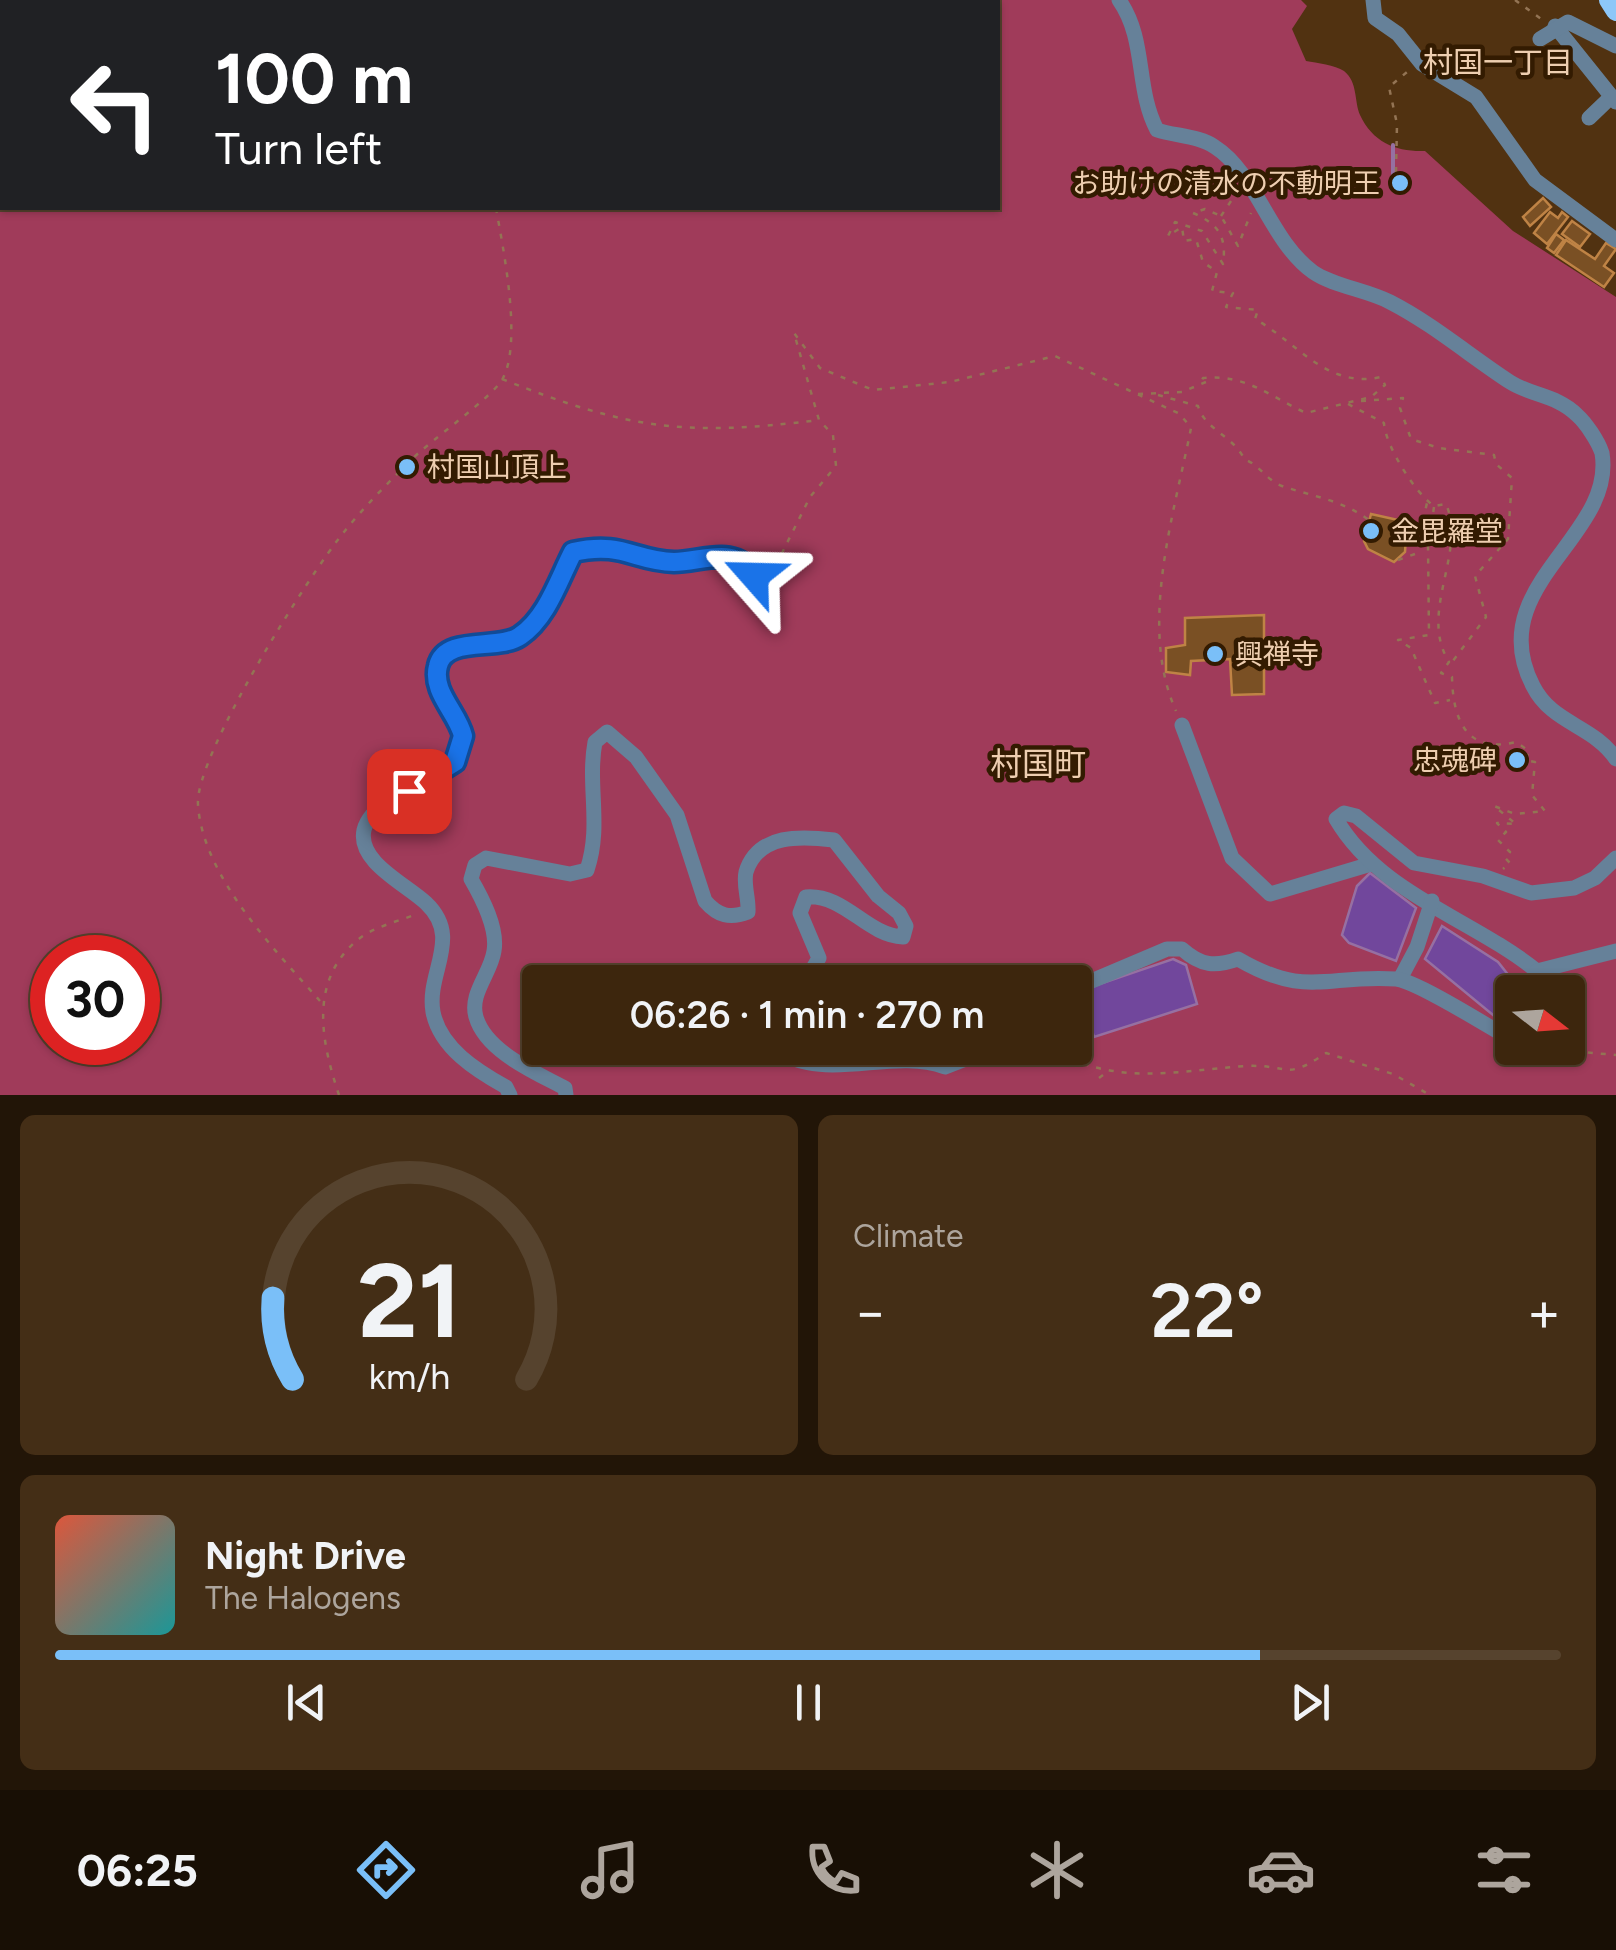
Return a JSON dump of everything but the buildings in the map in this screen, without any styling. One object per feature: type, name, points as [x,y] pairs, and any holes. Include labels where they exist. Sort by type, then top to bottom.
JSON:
[{"type":"main road","points":[[1609,0],[1616,10]]},
{"type":"street","points":[[1120,0],[1132,20],[1145,107],[1157,130],[1219,149],[1284,243],[1314,273],[1394,304],[1514,385],[1556,398],[1580,417],[1602,454],[1602,486],[1588,522],[1535,592],[1521,629],[1522,650],[1530,682],[1546,710],[1584,730],[1616,759]]},
{"type":"street","points":[[1373,0],[1375,18],[1398,34],[1420,62],[1476,97],[1535,180],[1616,240]]},
{"type":"street","points":[[1590,118],[1614,100],[1550,31],[1568,22],[1616,46]]},
{"type":"street","points":[[524,1095],[508,1091],[454,1051],[433,1013],[435,980],[446,945],[431,908],[368,854],[362,840],[366,824],[384,804],[455,762],[463,736],[438,682],[437,667],[443,655],[455,648],[497,646],[520,636],[544,609],[573,552],[596,546],[678,562],[706,556],[734,558],[744,562],[754,576]]},
{"type":"street","points":[[1182,725],[1232,858],[1270,894],[1371,864]]},
{"type":"street","points":[[522,1063],[488,1037],[476,1017],[476,996],[495,949],[485,904],[471,878],[474,865],[486,858],[570,874],[587,870],[596,837],[592,756],[595,742],[608,732],[636,757],[676,815],[705,902],[715,912],[734,917],[748,912],[744,876],[754,855],[762,846],[802,836],[834,840],[878,896],[900,913],[906,926],[902,937],[887,936],[846,907],[819,896],[806,897],[800,912],[820,958],[816,965]]},
{"type":"street","points":[[1616,858],[1595,878],[1574,888],[1531,893],[1414,862],[1356,816],[1344,813],[1336,819],[1351,845],[1398,885],[1432,901],[1536,970],[1616,951]]},
{"type":"street","points":[[1400,979],[1417,947],[1432,901]]},
{"type":"street","points":[[1092,981],[1168,949],[1182,948],[1193,958],[1216,966],[1238,959],[1266,975],[1296,984],[1400,979],[1495,1031]]},
{"type":"street","points":[[1535,975],[1536,970]]},
{"type":"street","points":[[525,1065],[566,1088],[566,1095]]},
{"type":"path","points":[[1516,0],[1550,31]]},
{"type":"path","points":[[1396,172],[1398,124],[1388,87],[1420,62]]},
{"type":"path","points":[[1221,216],[1231,202]]},
{"type":"path","points":[[1193,213],[1205,209],[1221,216],[1238,246],[1251,213],[1248,202]]},
{"type":"path","points":[[320,1001],[248,918],[206,840],[197,802],[211,755],[258,664],[342,534],[411,460],[502,379],[513,318],[496,210]]},
{"type":"path","points":[[1136,394],[1182,392],[1206,382],[1201,382],[1203,378],[1228,377],[1252,382],[1306,414],[1370,397],[1384,380],[1344,380],[1255,319],[1258,310],[1226,307],[1233,293],[1212,291],[1217,272],[1203,262],[1196,240],[1184,241],[1182,226],[1168,236],[1175,222],[1202,231],[1224,264],[1224,240],[1216,224],[1188,210]]},
{"type":"path","points":[[754,576],[768,580],[810,496],[836,466],[833,435],[819,420],[794,333],[820,368],[874,390],[950,382],[1055,356],[1081,364],[1180,414],[1191,428],[1165,567],[1161,637],[1164,684],[1182,725]]},
{"type":"path","points":[[502,379],[584,411],[650,427],[703,431],[819,420]]},
{"type":"path","points":[[1136,394],[1157,394],[1198,406],[1200,414],[1239,448],[1244,459],[1256,463],[1283,487],[1349,506],[1368,520]]},
{"type":"path","points":[[1347,402],[1403,398],[1400,408],[1411,439],[1439,448],[1494,454],[1496,464],[1512,478],[1508,540],[1475,576],[1486,617],[1445,672]]},
{"type":"path","points":[[1347,402],[1384,423],[1386,444],[1427,502],[1434,506],[1446,504],[1449,510],[1438,613],[1441,650],[1449,662],[1442,673],[1452,677],[1452,699],[1474,740],[1491,748],[1513,742],[1527,749],[1525,760],[1535,762],[1532,795],[1545,809],[1540,814],[1515,814],[1494,806],[1516,824],[1497,823],[1506,832],[1498,840],[1510,852],[1505,858],[1510,863],[1491,880]]},
{"type":"path","points":[[1398,560],[1415,554],[1427,502]]},
{"type":"path","points":[[1434,506],[1428,546],[1429,634],[1398,640],[1411,648],[1435,704],[1452,699]]},
{"type":"path","points":[[339,1095],[324,1052],[320,1001],[340,961],[361,937],[431,908]]},
{"type":"path","points":[[1585,1053],[1616,1056]]},
{"type":"path","points":[[1087,1065],[1108,1071],[1168,1076],[1243,1066],[1304,1070],[1326,1054],[1393,1074],[1430,1095]]},
{"type":"path","points":[[1098,1078],[1108,1071]]},
{"type":"shaded area","points":[[1000,0],[1301,0],[1307,6],[1292,29],[1306,61],[1336,67],[1348,75],[1360,115],[1372,133],[1387,144],[1425,151],[1513,231],[1616,297],[1616,1095],[0,1095],[0,210],[1000,210]]},
{"type":"shaded area","points":[[1370,873],[1416,908],[1396,961],[1349,943],[1342,935],[1357,886]]},
{"type":"shaded area","points":[[1442,926],[1498,962],[1508,975],[1495,975],[1495,1017],[1425,959]]},
{"type":"shaded area","points":[[1173,959],[1186,965],[1197,1004],[1094,1037],[1092,987]]},
{"type":"waterway","points":[[1393,145],[1393,180]]},
{"type":"place","name":"お助けの清水の不動明王","points":[[1400,183]]},
{"type":"place","name":"村国山頂上","points":[[407,467]]},
{"type":"place","name":"金毘羅堂","points":[[1371,531]]},
{"type":"place","name":"興禅寺","points":[[1215,654]]},
{"type":"place","name":"忠魂碑","points":[[1517,760]]},
{"type":"district","name":"村国一丁目","points":[[1498,63]]},
{"type":"district","name":"村国町","points":[[1038,764]]},
{"type":"route","points":[[409,791],[455,762],[463,736],[460,722],[444,700],[438,682],[437,667],[443,655],[455,648],[497,646],[520,636],[544,609],[573,552],[596,546],[678,562],[706,556],[734,558],[744,562],[754,576]]}]
